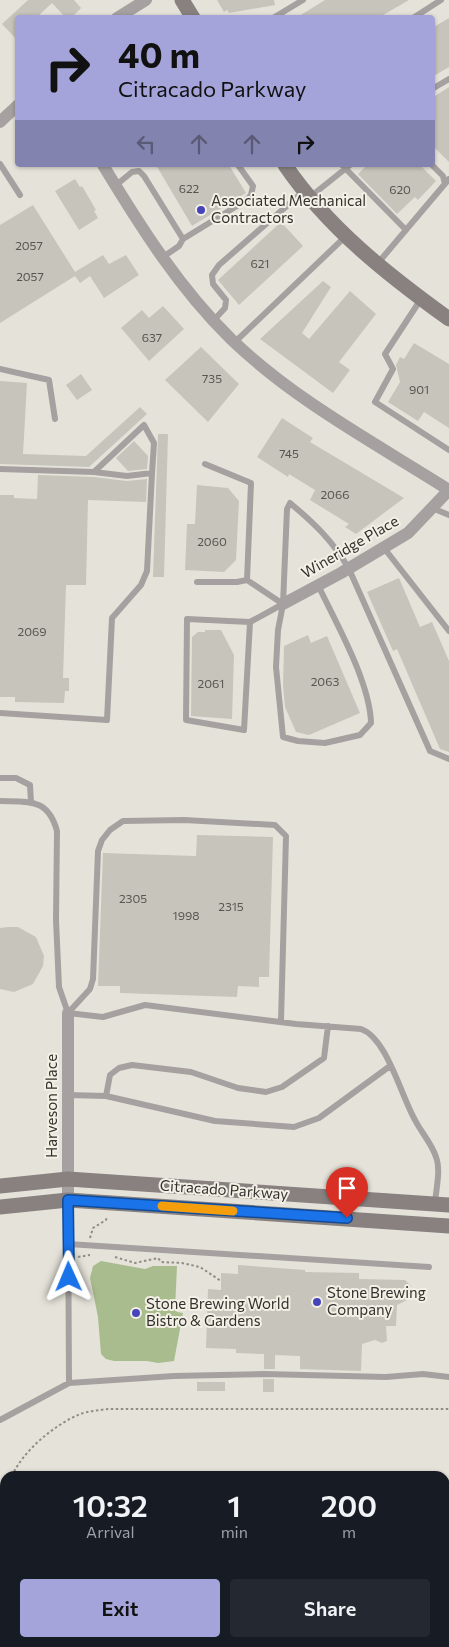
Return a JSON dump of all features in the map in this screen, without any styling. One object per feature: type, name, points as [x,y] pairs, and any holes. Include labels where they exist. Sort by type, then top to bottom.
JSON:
[{"type":"main road","points":[[182,0],[191,15]]},
{"type":"main road","points":[[287,167],[307,194],[346,236],[377,264],[449,319]]},
{"type":"main road","name":"Citracado Parkway","points":[[0,1186],[68,1179],[442,1204]]},
{"type":"main road","name":"Citracado Parkway","points":[[0,1206],[68,1200],[449,1226]]},
{"type":"street","points":[[122,15],[146,0]]},
{"type":"street","points":[[0,122],[15,108]]},
{"type":"street","points":[[103,167],[140,226],[163,257],[214,320],[235,342],[270,372],[333,418],[449,490]]},
{"type":"street","name":"Wineridge Place","points":[[283,604],[408,533],[449,490]]},
{"type":"street","name":"Harveson Place","points":[[68,1013],[68,1200]]},
{"type":"lane","points":[[277,15],[294,2],[303,0]]},
{"type":"lane","points":[[418,15],[441,0]]},
{"type":"lane","points":[[435,87],[449,79]]},
{"type":"lane","points":[[0,164],[20,195]]},
{"type":"lane","points":[[115,186],[132,172],[135,167]]},
{"type":"lane","points":[[163,257],[179,246],[182,240],[245,201],[251,195],[253,186],[239,167]]},
{"type":"lane","points":[[214,320],[225,308],[226,300],[214,284],[212,275],[219,265],[344,167]]},
{"type":"lane","points":[[346,167],[406,230]]},
{"type":"lane","points":[[377,264],[447,182],[434,167]]},
{"type":"lane","points":[[132,172],[140,172],[144,176],[182,240]]},
{"type":"lane","points":[[235,342],[346,236]]},
{"type":"lane","points":[[421,299],[385,354],[393,369],[375,402],[449,450]]},
{"type":"lane","points":[[0,368],[50,380],[55,419]]},
{"type":"lane","points":[[0,713],[107,720],[112,618],[142,585],[147,571],[154,443],[144,425],[94,472]]},
{"type":"lane","points":[[205,464],[251,483],[247,580]]},
{"type":"lane","points":[[0,469],[94,472],[126,476],[152,473]]},
{"type":"lane","points":[[318,585],[343,636],[371,705],[371,722],[360,734],[325,743],[298,741],[283,737],[276,667],[278,630],[283,604],[287,509],[290,503],[322,530],[349,568],[430,751],[449,758]]},
{"type":"lane","points":[[432,508],[449,515]]},
{"type":"lane","points":[[384,548],[449,631]]},
{"type":"lane","points":[[197,582],[238,582],[247,580],[283,604]]},
{"type":"lane","points":[[250,622],[244,730],[186,720],[187,619],[250,622],[283,604]]},
{"type":"lane","points":[[0,778],[16,778],[30,785],[31,802]]},
{"type":"lane","points":[[0,801],[39,804],[51,814],[57,831],[56,920],[59,987],[68,1013]]},
{"type":"lane","points":[[68,1013],[90,989],[93,980],[98,851],[102,840],[110,830],[123,821],[184,820],[275,825],[286,836],[281,1021]]},
{"type":"lane","points":[[68,1013],[103,1017],[145,1005],[281,1021],[361,1028],[368,1031],[390,1066],[414,1118],[436,1155],[442,1204]]},
{"type":"lane","points":[[106,1096],[110,1075],[126,1066],[191,1072],[238,1088],[259,1092],[273,1090],[282,1087],[324,1058],[328,1026]]},
{"type":"lane","points":[[68,1095],[106,1096],[215,1120],[294,1127],[319,1118],[390,1066]]},
{"type":"lane","points":[[68,1200],[69,1383]]},
{"type":"lane","points":[[68,1244],[429,1267]]},
{"type":"lane","points":[[0,1420],[69,1383],[174,1376],[264,1374],[386,1376],[423,1374],[449,1376]]},
{"type":"path","points":[[90,1255],[92,1229],[106,1220],[108,1216]]},
{"type":"path","points":[[78,1257],[96,1256]]},
{"type":"path","points":[[109,1256],[135,1263],[158,1258],[161,1262],[182,1262],[200,1267],[221,1282]]},
{"type":"path","points":[[14,1471],[44,1437],[79,1414],[109,1408],[449,1408]]},
{"type":"green space","points":[[101,1261],[145,1269],[153,1266],[177,1266],[175,1309],[177,1312],[183,1313],[174,1361],[158,1363],[114,1361],[106,1359],[101,1354],[98,1317],[90,1278],[93,1266]]},
{"type":"building","points":[[28,0],[74,0],[81,8],[74,15],[63,15],[52,3],[39,15],[15,15],[15,38],[2,24]]},
{"type":"building","points":[[217,0],[274,0],[275,5],[229,13],[227,10],[224,12]]},
{"type":"building","points":[[325,0],[409,0],[383,15],[301,15]]},
{"type":"building","points":[[449,18],[449,67],[435,75],[435,26]]},
{"type":"building","points":[[449,87],[449,162],[435,148],[435,96]]},
{"type":"building","name":"Associated Mechanical Contractors","points":[[157,167],[230,167],[246,193],[192,226]]},
{"type":"building","points":[[365,167],[422,167],[436,181],[418,200],[415,197],[397,214],[358,174]]},
{"type":"building","points":[[75,179],[80,187],[82,186],[96,210],[94,211],[98,218],[79,230],[55,191]]},
{"type":"building","points":[[33,205],[75,272],[103,255],[109,264],[126,255],[139,275],[104,298],[90,276],[80,283],[75,276],[0,323],[0,225]]},
{"type":"building","points":[[281,222],[303,246],[239,305],[218,280]]},
{"type":"building","points":[[323,281],[331,287],[302,333],[309,339],[350,291],[376,314],[339,362],[350,370],[333,393],[260,339]]},
{"type":"building","points":[[163,306],[184,329],[149,361],[121,328],[142,310],[149,318]]},
{"type":"building","points":[[414,343],[449,364],[449,428],[424,412],[418,421],[388,402],[400,382],[396,365],[400,357],[404,359]]},
{"type":"building","points":[[201,347],[239,384],[208,422],[165,380]]},
{"type":"building","points":[[81,374],[92,390],[77,400],[66,385]]},
{"type":"building","points":[[0,381],[27,383],[23,454],[86,456],[140,407],[147,414],[89,467],[0,464]]},
{"type":"building","points":[[282,418],[313,438],[310,442],[404,498],[356,534],[345,527],[349,524],[310,500],[315,490],[289,474],[288,477],[257,457]]},
{"type":"building","points":[[158,434],[168,434],[164,577],[153,577]]},
{"type":"building","points":[[134,441],[148,456],[147,469],[128,471],[116,458]]},
{"type":"building","points":[[38,475],[94,477],[127,481],[147,479],[146,502],[88,500],[86,585],[66,585],[63,678],[69,678],[69,691],[65,691],[64,703],[15,702],[15,697],[0,697],[0,495],[14,495],[14,498],[37,499]]},
{"type":"building","points":[[197,485],[228,488],[239,501],[236,560],[224,572],[185,570],[187,524],[195,524]]},
{"type":"building","points":[[399,578],[420,627],[432,622],[449,661],[449,752],[440,749],[397,649],[393,651],[367,592]]},
{"type":"building","points":[[205,630],[221,630],[234,655],[232,719],[191,716],[192,637],[198,632],[205,632]]},
{"type":"building","points":[[308,635],[311,643],[327,636],[360,713],[309,735],[296,732],[285,707],[283,686],[284,646]]},
{"type":"building","points":[[197,835],[273,837],[269,977],[259,977],[259,987],[238,986],[237,997],[120,993],[120,986],[98,986],[103,853],[196,856]]},
{"type":"building","points":[[18,927],[36,937],[44,956],[43,966],[33,984],[14,992],[0,989],[0,928]]},
{"type":"building","name":"Stone Brewing Company","points":[[238,1265],[305,1270],[305,1272],[359,1273],[359,1279],[405,1280],[411,1286],[407,1292],[407,1300],[397,1305],[396,1326],[386,1326],[387,1341],[382,1343],[375,1340],[362,1344],[361,1371],[300,1369],[300,1356],[275,1355],[275,1369],[264,1369],[264,1354],[236,1353],[236,1349],[206,1348],[208,1289],[221,1290],[221,1273],[238,1274]]},
{"type":"building","points":[[263,1379],[274,1379],[274,1392],[263,1392]]},
{"type":"building","points":[[197,1382],[225,1382],[225,1391],[197,1391]]},
{"type":"slow traffic","points":[[162,1206],[233,1211]]},
{"type":"place","name":"Associated Mechanical Contractors","points":[[201,210]]},
{"type":"place","name":"Stone Brewing Company","points":[[317,1302]]},
{"type":"place","name":"Stone Brewing World Bistro & Gardens","points":[[136,1313]]},
{"type":"route","points":[[69,1277],[68,1200],[347,1218]]}]
